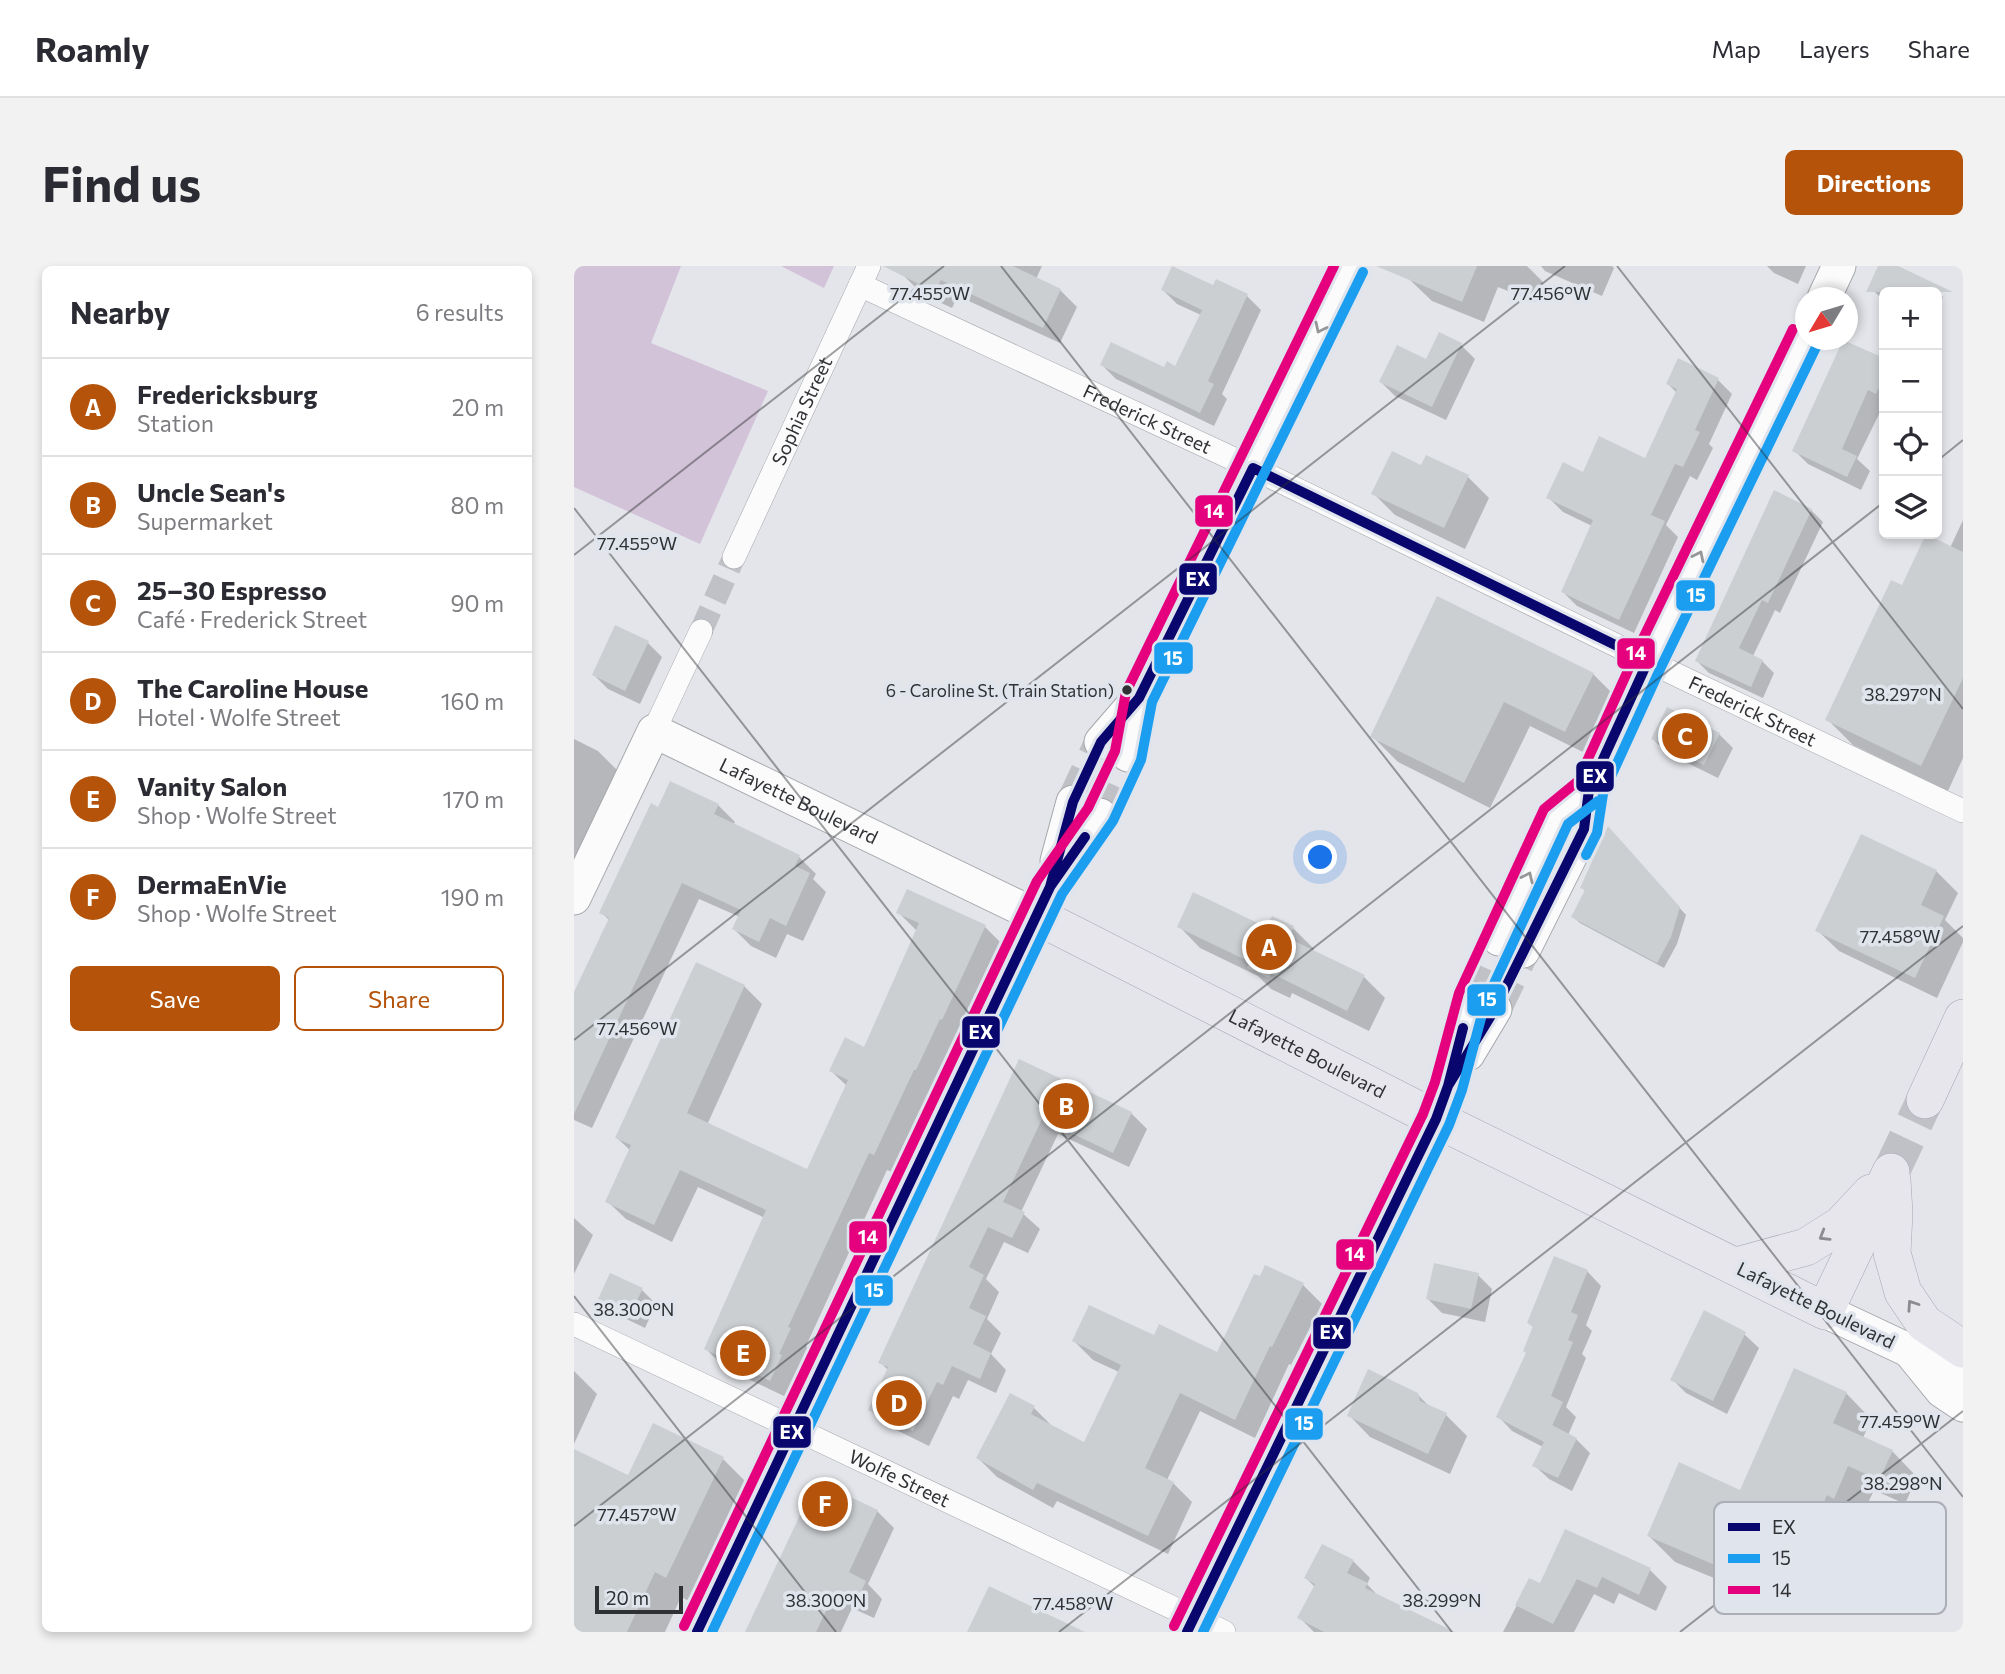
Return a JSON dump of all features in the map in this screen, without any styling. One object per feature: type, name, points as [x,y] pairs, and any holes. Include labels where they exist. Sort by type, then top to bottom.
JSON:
[{"type":"main road","name":"Lafayette Boulevard","points":[[1044,902],[1442,1102],[1736,1266],[1825,1311]]},
{"type":"main road","points":[[697,1632],[1044,902]]},
{"type":"main road","points":[[1925,1100],[1963,1018]]},
{"type":"main road","points":[[1202,1627],[1442,1102]]},
{"type":"main road","points":[[1736,1266],[1806,1247],[1841,1225],[1891,1172]]},
{"type":"main road","points":[[1825,1311],[1891,1172]]},
{"type":"main road","points":[[1891,1172],[1894,1213],[1892,1253],[1903,1292],[1924,1323],[1963,1349]]},
{"type":"street","points":[[1114,748],[1253,468],[1349,266]]},
{"type":"street","points":[[1829,287],[1839,266]]},
{"type":"street","name":"Frederick Street","points":[[865,275],[1648,661],[1963,811]]},
{"type":"street","name":"Sophia Street","points":[[734,557],[865,275]]},
{"type":"street","points":[[1511,945],[1557,815],[1589,790],[1798,350]]},
{"type":"street","points":[[574,898],[701,631]]},
{"type":"street","name":"Lafayette Boulevard","points":[[654,731],[1044,902]]},
{"type":"street","points":[[1044,902],[1086,808]]},
{"type":"street","points":[[1442,1102],[1483,1003]]},
{"type":"street","name":"Lafayette Boulevard","points":[[1825,1311],[1963,1373]]},
{"type":"street","name":"Wolfe Street","points":[[574,1324],[1202,1627]]},
{"type":"street","points":[[1910,1351],[1942,1391],[1963,1405]]},
{"type":"shaded area","points":[[574,266],[681,266],[651,343],[768,391],[700,544],[574,487]]},
{"type":"shaded area","points":[[781,266],[834,266],[824,288]]},
{"type":"building","points":[[883,266],[1013,266],[1061,289],[1043,328],[941,280],[935,292]]},
{"type":"building","points":[[1172,266],[1213,285],[1216,279],[1248,294],[1208,381],[1214,384],[1200,413],[1100,365],[1111,342],[1164,367],[1167,361],[1175,366],[1202,310],[1161,290]]},
{"type":"building","points":[[1376,266],[1477,266],[1462,302]]},
{"type":"building","points":[[1878,266],[1898,266],[1953,292],[1942,292],[1942,287],[1879,287],[1879,292],[1866,292]]},
{"type":"building","points":[[1439,332],[1462,343],[1432,407],[1379,382],[1397,345],[1426,359]]},
{"type":"building","points":[[1858,347],[1879,356],[1879,387],[1876,394],[1868,390],[1842,449],[1857,456],[1847,477],[1792,451],[1838,350],[1858,350]]},
{"type":"building","points":[[1678,358],[1719,378],[1695,430],[1700,432],[1683,467],[1675,464],[1651,515],[1665,521],[1619,620],[1561,592],[1593,520],[1546,498],[1563,462],[1583,472],[1599,436],[1645,458],[1677,389],[1666,384]]},
{"type":"building","points":[[1392,451],[1421,465],[1426,455],[1469,475],[1444,528],[1371,494]]},
{"type":"building","points":[[1774,490],[1812,509],[1768,603],[1762,600],[1739,648],[1763,660],[1751,687],[1695,661]]},
{"type":"building","points":[[1924,539],[1936,539],[1963,552],[1963,678],[1921,766],[1825,720],[1891,580],[1902,585]]},
{"type":"building","points":[[1437,596],[1594,673],[1565,732],[1504,702],[1464,783],[1370,737]]},
{"type":"building","points":[[615,625],[649,641],[625,691],[592,675]]},
{"type":"building","points":[[1667,707],[1720,733],[1704,765],[1651,739]]},
{"type":"building","points":[[670,781],[719,804],[714,814],[800,855],[795,866],[810,873],[786,926],[770,918],[759,942],[732,929],[741,910],[682,883],[574,1114],[574,992],[609,918],[599,913],[651,803],[658,807]]},
{"type":"building","points":[[1608,826],[1680,907],[1671,937],[1657,963],[1571,917],[1585,890],[1580,888]]},
{"type":"building","points":[[1861,834],[1937,870],[1921,905],[1944,916],[1915,978],[1815,931]]},
{"type":"building","points":[[907,889],[986,925],[874,1155],[869,1153],[788,1327],[791,1328],[770,1381],[704,1349],[766,1210],[680,1170],[654,1225],[605,1202],[631,1145],[615,1138],[696,962],[745,985],[687,1113],[807,1169],[848,1080],[829,1071],[845,1037],[864,1047],[919,923],[896,913]]},
{"type":"building","points":[[1193,892],[1266,927],[1272,916],[1294,926],[1288,938],[1365,975],[1347,1011],[1271,973],[1269,978],[1247,968],[1250,962],[1177,927]]},
{"type":"building","points":[[1019,1059],[1132,1112],[1113,1153],[1042,1119],[1003,1202],[1025,1212],[1012,1238],[988,1227],[969,1267],[984,1275],[969,1308],[986,1316],[973,1344],[991,1353],[980,1379],[952,1366],[943,1385],[937,1382],[913,1431],[868,1410],[888,1367],[878,1363]]},
{"type":"building","points":[[1554,1256],[1588,1270],[1571,1312],[1578,1315],[1568,1340],[1573,1342],[1551,1396],[1563,1402],[1552,1425],[1577,1438],[1558,1478],[1532,1466],[1544,1442],[1496,1417],[1526,1353],[1523,1351],[1533,1326],[1527,1323]]},
{"type":"building","points":[[1434,1263],[1479,1273],[1471,1309],[1426,1299]]},
{"type":"building","points":[[1265,1265],[1304,1283],[1235,1420],[1180,1393],[1145,1468],[1174,1482],[1148,1536],[1037,1483],[1033,1490],[976,1458],[1010,1393],[1035,1406],[1031,1414],[1084,1442],[1121,1365],[1072,1341],[1089,1305],[1154,1335],[1159,1324],[1217,1352],[1254,1274],[1260,1276]]},
{"type":"building","points":[[610,1273],[643,1288],[630,1315],[598,1299]]},
{"type":"building","points":[[1704,1310],[1746,1332],[1713,1401],[1670,1380]]},
{"type":"building","points":[[1794,1368],[1847,1392],[1833,1423],[1893,1450],[1879,1480],[1848,1466],[1834,1499],[1827,1495],[1824,1502],[1714,1502],[1714,1565],[1647,1536],[1679,1462],[1740,1490]]},
{"type":"building","points":[[1368,1369],[1418,1393],[1420,1401],[1447,1413],[1428,1454],[1347,1416]]},
{"type":"building","points":[[653,1423],[724,1457],[666,1578],[655,1572],[627,1632],[574,1632],[574,1449],[628,1475]]},
{"type":"building","points":[[816,1481],[878,1510],[849,1572],[866,1581],[856,1602],[835,1592],[816,1632],[745,1632]]},
{"type":"building","points":[[1565,1529],[1651,1568],[1639,1595],[1602,1577],[1597,1588],[1577,1579],[1553,1624],[1515,1605],[1529,1578],[1540,1583]]},
{"type":"building","points":[[1322,1544],[1354,1560],[1347,1573],[1368,1583],[1365,1588],[1455,1632],[1324,1632],[1297,1618],[1315,1584],[1304,1578]]},
{"type":"building","points":[[989,1586],[1085,1632],[967,1632]]},
{"type":"tunnel","points":[[701,631],[734,557]]},
{"type":"tunnel","points":[[1073,802],[1101,742]]},
{"type":"tunnel","points":[[1100,815],[1128,755]]},
{"type":"tunnel","points":[[1472,998],[1499,939]]},
{"type":"tunnel","points":[[1495,1009],[1523,951]]},
{"type":"tunnel","points":[[1891,1172],[1925,1100]]},
{"type":"transit line","name":"14","points":[[684,1626],[1037,881],[1088,808],[1115,751],[1126,692],[1334,266]]},
{"type":"transit line","name":"15","points":[[712,1632],[1062,894],[1113,821],[1141,760],[1152,702],[1363,272]]},
{"type":"transit line","name":"14","points":[[1174,1626],[1423,1114],[1435,1082],[1459,993],[1544,809],[1578,781],[1635,655],[1793,329]]},
{"type":"transit line","name":"15","points":[[1586,855],[1597,833],[1603,794],[1661,667],[1815,350]]},
{"type":"transit line","name":"EX","points":[[1050,887],[1073,802],[1101,742],[1139,698],[1253,468],[1648,661],[1589,790],[1584,829],[1495,1009],[1448,1086]]},
{"type":"transit line","name":"15","points":[[1203,1632],[1449,1125],[1462,1090],[1485,1003],[1568,824],[1598,801]]},
{"type":"transit line","name":"EX","points":[[697,1632],[1050,887],[1085,837]]},
{"type":"transit line","name":"EX","points":[[1187,1632],[1436,1119],[1448,1086],[1463,1028]]},
{"type":"place","name":"6 - Caroline St. (Train Station)","points":[[1127,690]]},
{"type":"place","name":"25–30 Espresso","points":[[1685,736]]},
{"type":"place","name":"Fredericksburg","points":[[1269,947]]},
{"type":"place","name":"Uncle Sean's","points":[[1066,1106]]},
{"type":"place","name":"Vanity Salon","points":[[743,1353]]},
{"type":"place","name":"The Caroline House","points":[[899,1403]]},
{"type":"place","name":"DermaEnVie","points":[[825,1504]]}]
